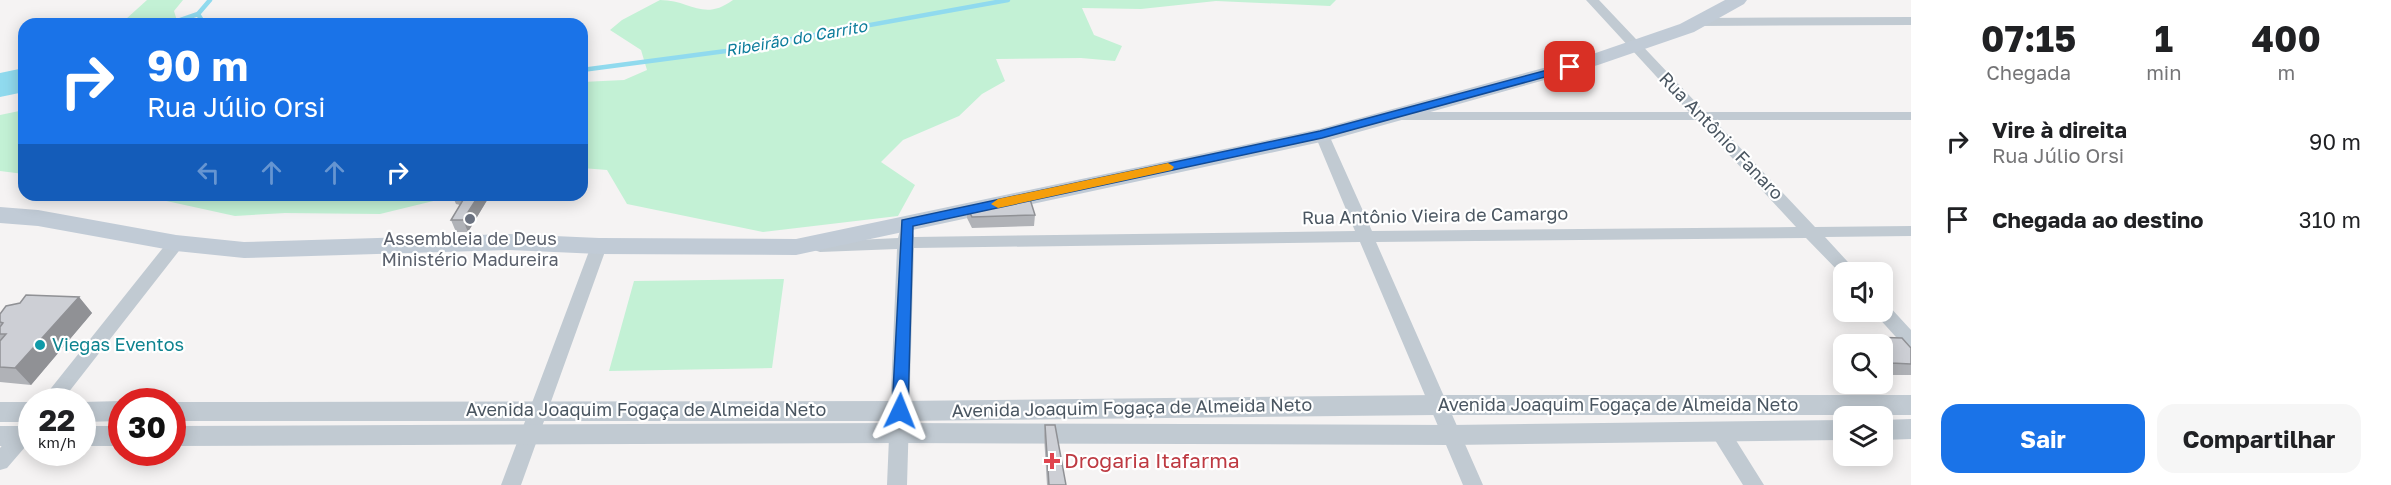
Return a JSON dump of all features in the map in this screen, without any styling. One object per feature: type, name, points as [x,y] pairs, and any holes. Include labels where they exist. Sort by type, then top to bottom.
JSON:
[{"type":"main road","points":[[0,215],[38,219],[176,243],[244,250],[508,242],[599,246],[796,247],[906,233],[930,218],[1322,135],[1591,62],[1687,28],[1738,0]]},
{"type":"street","name":"Rua Antônio Fanaro","points":[[1592,0],[1839,262]]},
{"type":"street","points":[[1698,22],[1911,21]]},
{"type":"street","points":[[1386,117],[1911,116]]},
{"type":"street","points":[[1322,135],[1367,236],[1436,405],[1473,485]]},
{"type":"street","points":[[930,218],[934,232],[939,236],[960,241]]},
{"type":"street","name":"Rua Antônio Vieira de Camargo","points":[[906,233],[960,241],[1911,231]]},
{"type":"street","points":[[897,485],[906,233]]},
{"type":"street","points":[[61,388],[176,243]]},
{"type":"street","points":[[511,485],[599,246]]},
{"type":"street","points":[[1893,322],[1911,342]]},
{"type":"street","name":"Avenida Joaquim Fogaça de Almeida Neto","points":[[186,436],[531,435],[1436,405],[1911,405]]},
{"type":"street","name":"Avenida Joaquim Fogaça de Almeida Neto","points":[[186,411],[540,409],[899,422],[1451,435],[1833,430]]},
{"type":"street","points":[[0,412],[18,412]]},
{"type":"street","points":[[1893,430],[1911,429]]},
{"type":"street","points":[[1720,432],[1754,485]]},
{"type":"street","points":[[0,462],[18,437]]},
{"type":"green space","points":[[147,0],[183,0],[174,11],[176,18],[127,18]]},
{"type":"green space","points":[[660,0],[705,10],[723,6],[733,0],[1336,0],[1330,6],[1216,1],[1141,9],[1082,8],[1094,35],[1122,46],[1115,61],[1081,58],[996,59],[1005,81],[982,94],[959,116],[903,140],[881,162],[915,185],[898,216],[763,232],[627,204],[607,170],[588,168],[588,82],[624,80],[647,70],[641,50],[610,30],[622,20]]},
{"type":"green space","points":[[18,111],[18,173],[0,171],[0,115]]},
{"type":"green space","points":[[166,201],[433,201],[380,214],[285,213],[235,216]]},
{"type":"green space","points":[[784,279],[772,368],[609,371],[634,281]]},
{"type":"water","points":[[18,69],[18,93],[0,97],[0,73]]},
{"type":"building","points":[[1029,196],[1035,215],[972,217],[967,207]]},
{"type":"building","points":[[462,201],[475,201],[463,220],[451,220]]},
{"type":"building","points":[[26,295],[79,297],[15,368],[0,367],[0,341],[6,334],[0,334],[0,327],[3,323],[0,322],[0,314],[6,306],[20,303]]},
{"type":"building","points":[[1893,338],[1902,338],[1911,348],[1911,364],[1893,363]]},
{"type":"building","name":"Drogaria Itafarma","points":[[1045,425],[1055,425],[1066,485],[1049,485]]},
{"type":"waterway","points":[[198,14],[210,0]]},
{"type":"waterway","name":"Ribeirão do Carrito","points":[[588,69],[726,51],[1008,0]]},
{"type":"waterway","points":[[186,18],[198,14]]},
{"type":"waterway","name":"Ribeirão do Carrito","points":[[198,14],[200,18]]},
{"type":"slow traffic","points":[[998,204],[1168,167]]},
{"type":"place","name":"Assembleia de Deus Ministério Madureira","points":[[470,219]]},
{"type":"place","name":"Viegas Eventos","points":[[40,345]]},
{"type":"place","name":"Drogaria Itafarma","points":[[1052,461]]},
{"type":"route","points":[[900,411],[906,223],[1322,135],[1570,67]]}]
